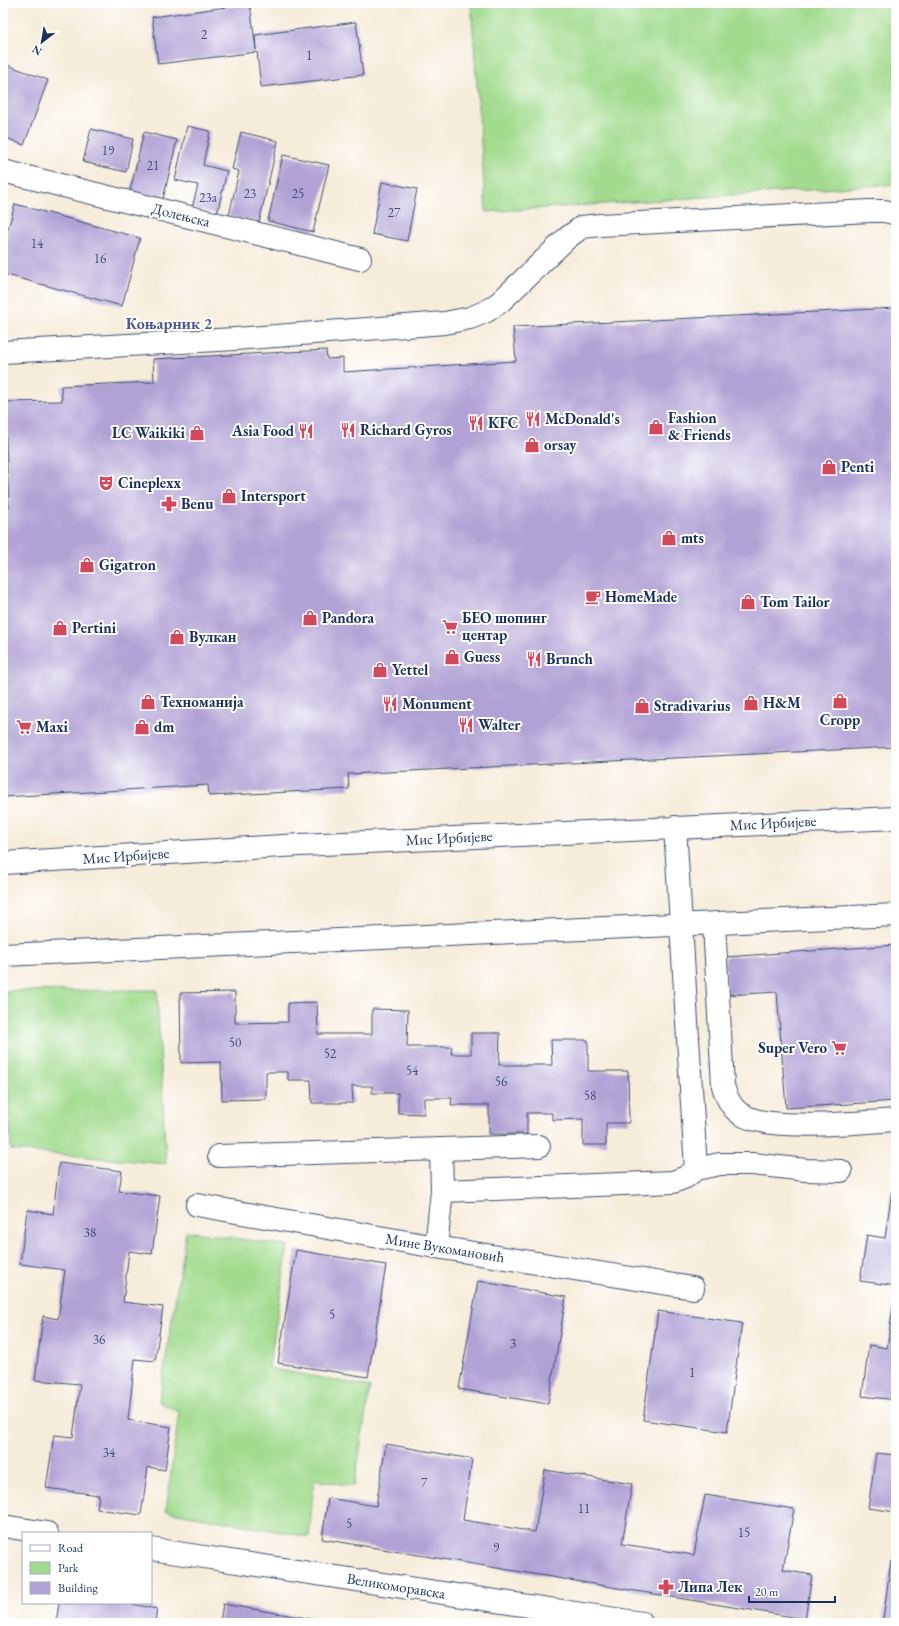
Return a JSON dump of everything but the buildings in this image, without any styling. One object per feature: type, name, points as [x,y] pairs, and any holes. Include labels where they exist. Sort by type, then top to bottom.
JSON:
[{"type":"street","name":"Долењска","points":[[3,171],[360,259]]},
{"type":"street","points":[[3,352],[243,338],[445,323],[470,318],[494,307],[552,251],[582,227],[870,211],[885,211],[896,214]]},
{"type":"street","name":"Мис Ирбијеве","points":[[3,863],[300,845],[896,818]]},
{"type":"street","points":[[675,827],[696,1169]]},
{"type":"street","points":[[3,955],[680,926],[896,915]]},
{"type":"street","points":[[714,924],[723,1086],[726,1096],[739,1113],[751,1119],[775,1125],[806,1125],[896,1120]]},
{"type":"street","points":[[219,1156],[539,1146]]},
{"type":"street","points":[[436,1247],[442,1191],[441,1149]]},
{"type":"street","points":[[442,1191],[673,1182],[686,1177],[696,1169],[720,1164],[753,1164],[806,1170],[841,1171]]},
{"type":"street","name":"Мине Вукомановић","points":[[197,1205],[436,1247],[693,1288]]},
{"type":"street","points":[[3,1526],[42,1532]]},
{"type":"street","name":"Великоморавска","points":[[152,1549],[642,1623]]},
{"type":"green space","points":[[471,3],[896,3],[896,184],[486,212]]},
{"type":"green space","points":[[157,990],[166,1164],[11,1150],[3,991]]},
{"type":"green space","points":[[186,1231],[288,1246],[269,1368],[370,1387],[354,1486],[314,1480],[309,1537],[166,1511],[179,1412],[159,1402]]},
{"type":"place","name":"McDonald's","points":[[533,419]]},
{"type":"place","name":"KFC","points":[[476,423]]},
{"type":"place","name":"Fashion & Friends","points":[[656,427]]},
{"type":"place","name":"Richard Gyros","points":[[348,430]]},
{"type":"place","name":"Asia Food","points":[[306,431]]},
{"type":"place","name":"LC Waikiki","points":[[197,433]]},
{"type":"place","name":"orsay","points":[[532,445]]},
{"type":"place","name":"Penti","points":[[829,467]]},
{"type":"place","name":"Cineplexx","points":[[106,483]]},
{"type":"place","name":"Intersport","points":[[229,496]]},
{"type":"place","name":"Benu","points":[[169,504]]},
{"type":"place","name":"mts","points":[[669,538]]},
{"type":"place","name":"Gigatron","points":[[87,565]]},
{"type":"place","name":"HomeMade","points":[[593,597]]},
{"type":"place","name":"Tom Tailor","points":[[748,602]]},
{"type":"place","name":"Pandora","points":[[310,618]]},
{"type":"place","name":"БЕО шопинг центар","points":[[450,627]]},
{"type":"place","name":"Pertini","points":[[60,628]]},
{"type":"place","name":"Вулкан","points":[[177,637]]},
{"type":"place","name":"Guess","points":[[452,657]]},
{"type":"place","name":"Brunch","points":[[534,659]]},
{"type":"place","name":"Yettel","points":[[380,670]]},
{"type":"place","name":"Cropp","points":[[840,701]]},
{"type":"place","name":"Техноманија","points":[[148,702]]},
{"type":"place","name":"H&M","points":[[751,703]]},
{"type":"place","name":"Monument","points":[[390,704]]},
{"type":"place","name":"Stradivarius","points":[[642,706]]},
{"type":"place","name":"Walter","points":[[466,725]]},
{"type":"place","name":"Maxi","points":[[24,727]]},
{"type":"place","name":"dm","points":[[142,727]]},
{"type":"place","name":"Super Vero","points":[[839,1048]]},
{"type":"place","name":"Липа Лек","points":[[666,1587]]},
{"type":"district","name":"Коњарник 2","points":[[169,323]]}]
